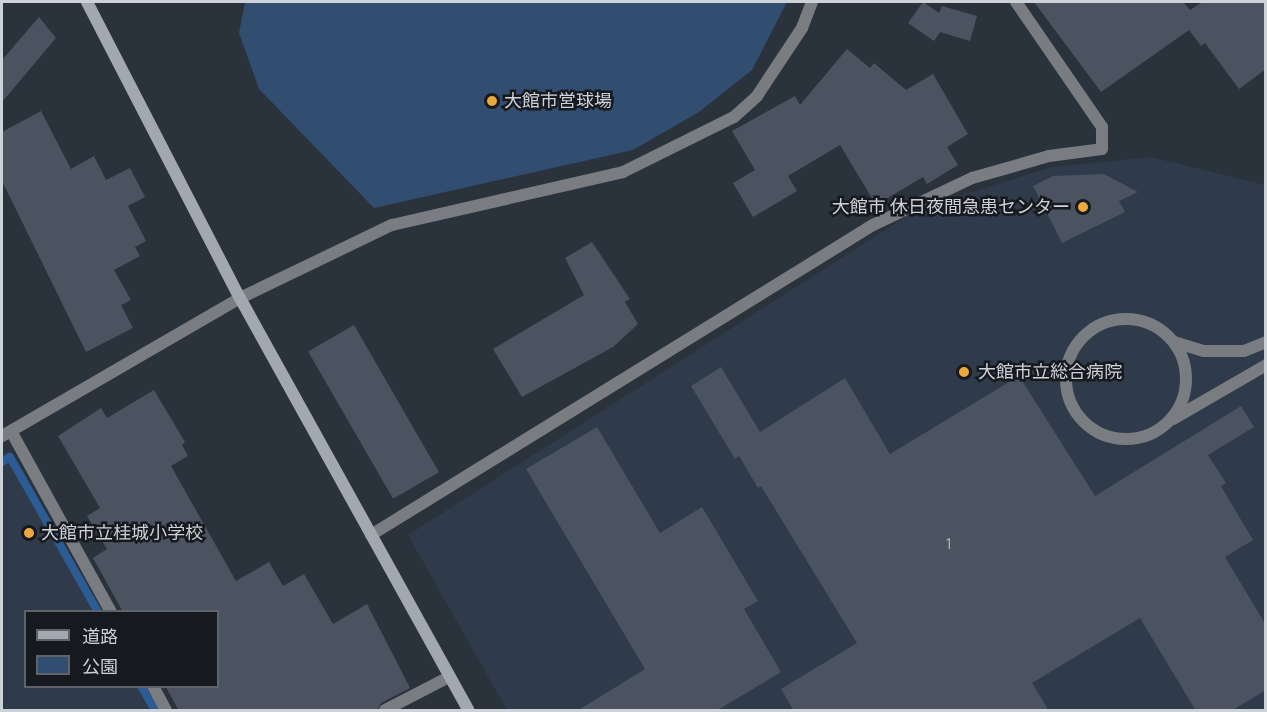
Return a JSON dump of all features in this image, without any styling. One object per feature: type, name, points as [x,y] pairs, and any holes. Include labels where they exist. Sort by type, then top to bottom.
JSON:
[{"type":"street","points":[[87,2],[240,298],[468,711]]},
{"type":"street","points":[[110,610],[6,434],[240,298],[392,225],[623,172],[734,117],[757,96],[802,28],[812,2]]},
{"type":"street","points":[[371,535],[873,225],[972,178],[1049,156],[1102,149],[1102,127],[1016,2]]},
{"type":"street","points":[[1171,420],[1182,403],[1187,382],[1184,361],[1174,342],[1159,328],[1140,320],[1119,319],[1099,325],[1082,338],[1071,355],[1066,374],[1075,410],[1086,424],[1102,434],[1139,438],[1171,420],[1266,365]]},
{"type":"street","points":[[1174,342],[1204,351],[1244,351],[1266,342]]},
{"type":"street","points":[[385,711],[449,676]]},
{"type":"street","points":[[154,688],[166,711]]},
{"type":"shaded area","name":"大館市立総合病院","points":[[1151,157],[1265,185],[1265,710],[507,710],[408,535],[918,209],[1052,167]]},
{"type":"shaded area","name":"大館市立桂城小学校","points":[[9,450],[99,610],[24,610],[24,688],[143,688],[156,710],[2,710],[2,455]]},
{"type":"green space","name":"大館市営球場","points":[[245,2],[787,2],[752,70],[699,112],[633,150],[374,208],[259,89],[239,33]]},
{"type":"building","points":[[923,2],[939,13],[942,6],[977,16],[970,41],[940,32],[934,41],[908,23]]},
{"type":"building","points":[[1034,2],[1183,2],[1190,10],[1202,2],[1266,2],[1266,69],[1239,89],[1205,43],[1201,46],[1189,30],[1101,92]]},
{"type":"building","points":[[39,17],[56,38],[2,102],[2,60]]},
{"type":"building","points":[[847,49],[870,68],[874,63],[906,90],[933,74],[968,134],[947,147],[958,165],[927,184],[923,177],[876,205],[840,145],[788,176],[797,191],[753,217],[733,183],[755,170],[732,131],[795,96],[800,105]]},
{"type":"building","points":[[41,111],[71,169],[94,156],[106,180],[130,168],[145,197],[128,206],[146,241],[135,247],[140,256],[114,270],[131,300],[121,305],[133,328],[86,352],[2,181],[2,132]]},
{"type":"building","name":"大館市 休日夜間急患センター","points":[[1104,174],[1138,192],[1119,201],[1125,212],[1062,243],[1033,186],[1053,176]]},
{"type":"building","points":[[592,242],[630,299],[625,302],[638,324],[613,347],[522,397],[493,349],[584,295],[565,258]]},
{"type":"building","points":[[354,325],[439,472],[393,499],[308,352]]},
{"type":"building","name":"大館市立総合病院","points":[[721,367],[760,432],[845,378],[890,454],[1019,376],[1095,496],[1241,406],[1254,427],[1208,455],[1226,483],[1221,486],[1253,540],[1225,557],[1266,625],[1266,690],[1231,711],[1196,711],[1140,618],[1032,683],[1049,711],[794,711],[781,689],[857,643],[761,486],[758,488],[739,456],[735,459],[691,386]]},
{"type":"building","points":[[154,390],[185,442],[182,445],[188,456],[171,466],[236,581],[269,562],[283,586],[304,574],[333,624],[367,604],[410,688],[381,703],[377,711],[179,711],[167,688],[219,688],[219,610],[122,610],[93,558],[107,549],[87,516],[100,508],[58,436],[101,408],[107,418]]},
{"type":"building","points":[[597,427],[660,533],[702,507],[758,601],[744,609],[781,672],[716,711],[577,711],[645,669],[526,469]]},
{"type":"waterway","points":[[2,462],[10,457],[97,610]]},
{"type":"waterway","points":[[142,688],[155,710]]},
{"type":"place","name":"大館市営球場","points":[[492,101]]},
{"type":"place","name":"大館市 休日夜間急患センター","points":[[1083,207]]},
{"type":"place","name":"大館市立総合病院","points":[[964,372]]},
{"type":"place","name":"大館市立桂城小学校","points":[[29,533]]}]
